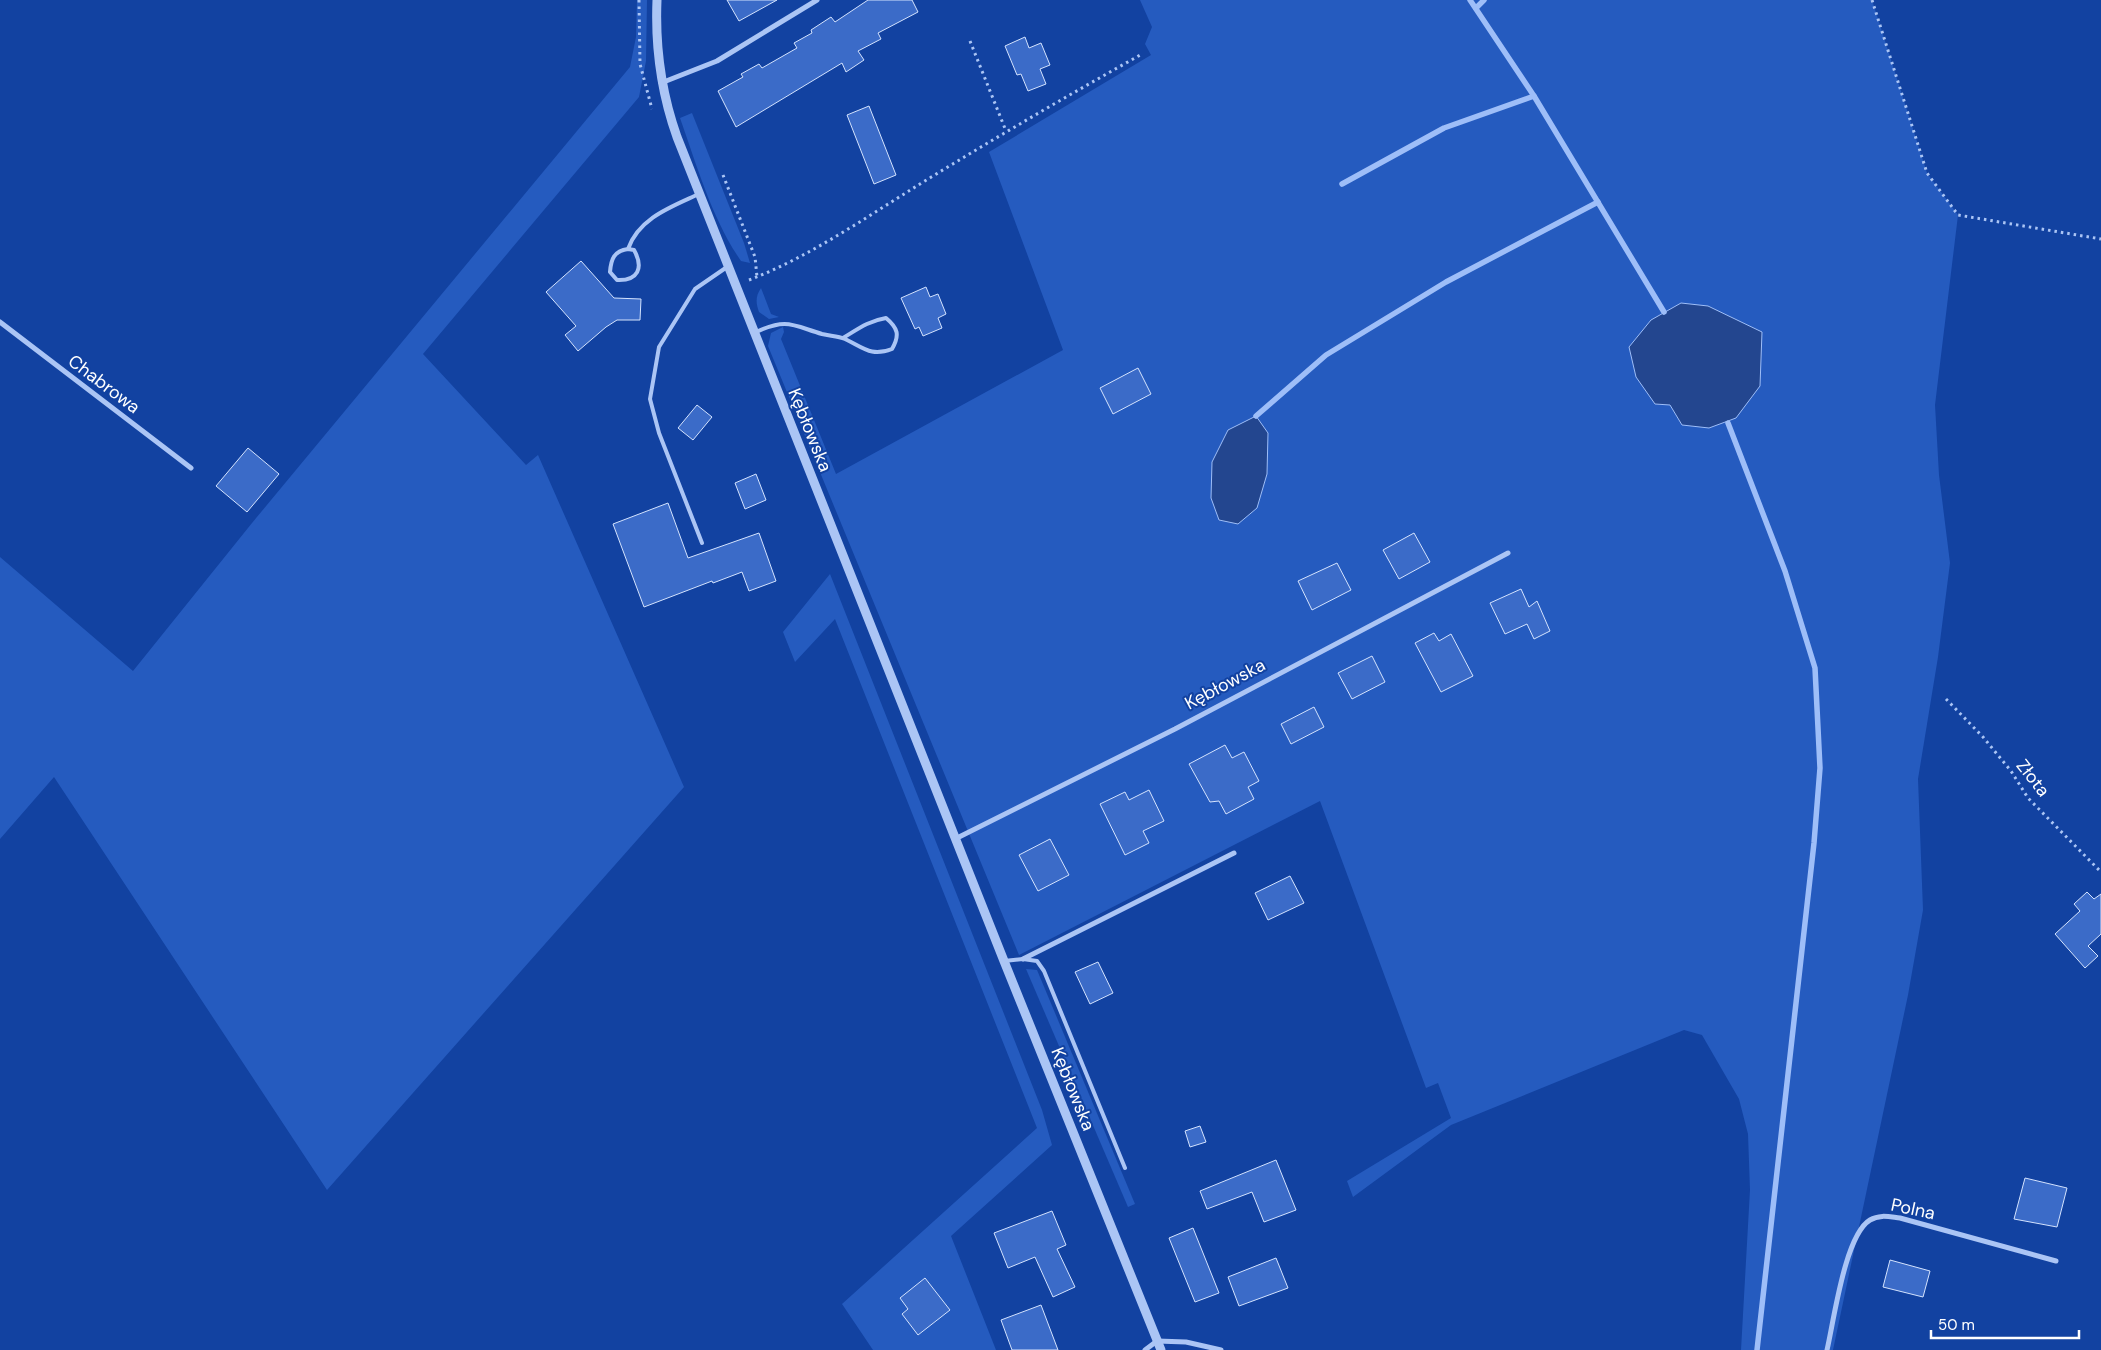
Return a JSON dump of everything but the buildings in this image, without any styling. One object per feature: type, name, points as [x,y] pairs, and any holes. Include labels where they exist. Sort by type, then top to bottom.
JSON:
[{"type":"street","name":"Kębłowska","points":[[657,0],[657,56],[668,112],[734,286],[1161,1350]]},
{"type":"street","points":[[662,84],[717,61],[817,0]]},
{"type":"street","name":"Chabrowa","points":[[0,322],[191,468]]},
{"type":"street","name":"Kębłowska","points":[[955,839],[1175,729],[1508,554]]},
{"type":"street","points":[[1023,958],[1234,853]]},
{"type":"street","name":"Polna","points":[[1828,1350],[1851,1245],[1864,1224],[1872,1218],[1884,1216],[1900,1218],[2056,1261]]},
{"type":"street","points":[[1146,1350],[1157,1341],[1186,1342],[1221,1350]]},
{"type":"lane","points":[[628,249],[631,238],[645,221],[699,194]]},
{"type":"lane","points":[[628,249],[634,250],[638,256],[640,263],[638,271],[634,277],[628,280],[617,280],[610,272],[611,259],[619,250],[628,249]]},
{"type":"lane","points":[[702,543],[659,432],[650,399],[659,347],[696,289],[727,267]]},
{"type":"lane","points":[[754,332],[782,324],[799,325],[823,334],[843,338],[869,352],[879,354],[892,349],[898,333],[895,325],[886,318],[873,320],[858,327],[843,338]]},
{"type":"lane","points":[[1004,961],[1023,958],[1037,961],[1044,970],[1125,1168]]},
{"type":"path","points":[[1872,0],[1927,173],[1958,215],[2101,239]]},
{"type":"path","points":[[970,41],[1006,131]]},
{"type":"path","points":[[734,286],[757,277],[845,230],[1006,131],[1142,54]]},
{"type":"path","points":[[723,175],[755,258],[757,277]]},
{"type":"path","name":"Złota","points":[[1946,699],[1983,737],[2011,771],[2028,798],[2101,872]]},
{"type":"shaded area","points":[[637,0],[647,0],[646,61],[639,97],[423,354],[526,465],[538,455],[684,787],[327,1190],[54,777],[0,839],[0,557],[133,671],[252,523],[630,67],[636,37]]},
{"type":"shaded area","points":[[1140,0],[1872,0],[1927,173],[1958,215],[1935,405],[1939,475],[1950,563],[1938,657],[1918,779],[1923,910],[1908,995],[1833,1350],[1741,1350],[1750,1190],[1748,1134],[1739,1099],[1702,1035],[1684,1030],[1451,1125],[1353,1197],[1347,1181],[1451,1118],[1438,1083],[1426,1088],[1320,801],[1019,955],[768,346],[771,333],[783,327],[784,332],[781,339],[836,474],[1063,350],[989,152],[1151,55],[1145,44],[1152,27]]},
{"type":"shaded area","points":[[692,113],[744,243],[750,263],[741,261],[731,245],[706,192],[680,118]]},
{"type":"shaded area","points":[[761,288],[771,314],[779,317],[769,319],[759,312],[757,300]]},
{"type":"shaded area","points":[[1681,303],[1708,306],[1762,332],[1760,386],[1736,418],[1709,428],[1682,425],[1670,405],[1655,404],[1636,377],[1629,347],[1651,320]]},
{"type":"shaded area","points":[[1256,416],[1268,433],[1267,474],[1257,508],[1238,524],[1219,520],[1211,498],[1212,462],[1228,430]]},
{"type":"shaded area","points":[[830,574],[1042,1110],[1052,1145],[951,1236],[996,1350],[873,1350],[842,1304],[1037,1128],[835,619],[795,662],[783,632]]},
{"type":"shaded area","points":[[1026,969],[1037,970],[1135,1204],[1128,1207]]},
{"type":"waterway","points":[[1470,0],[1534,96],[1664,312]]},
{"type":"waterway","points":[[1476,8],[1484,0]]},
{"type":"waterway","points":[[1342,184],[1444,128],[1534,96]]},
{"type":"waterway","points":[[1256,416],[1326,355],[1446,282],[1598,202]]},
{"type":"waterway","points":[[1728,423],[1785,571],[1815,668],[1820,768],[1814,843],[1757,1350]]}]
